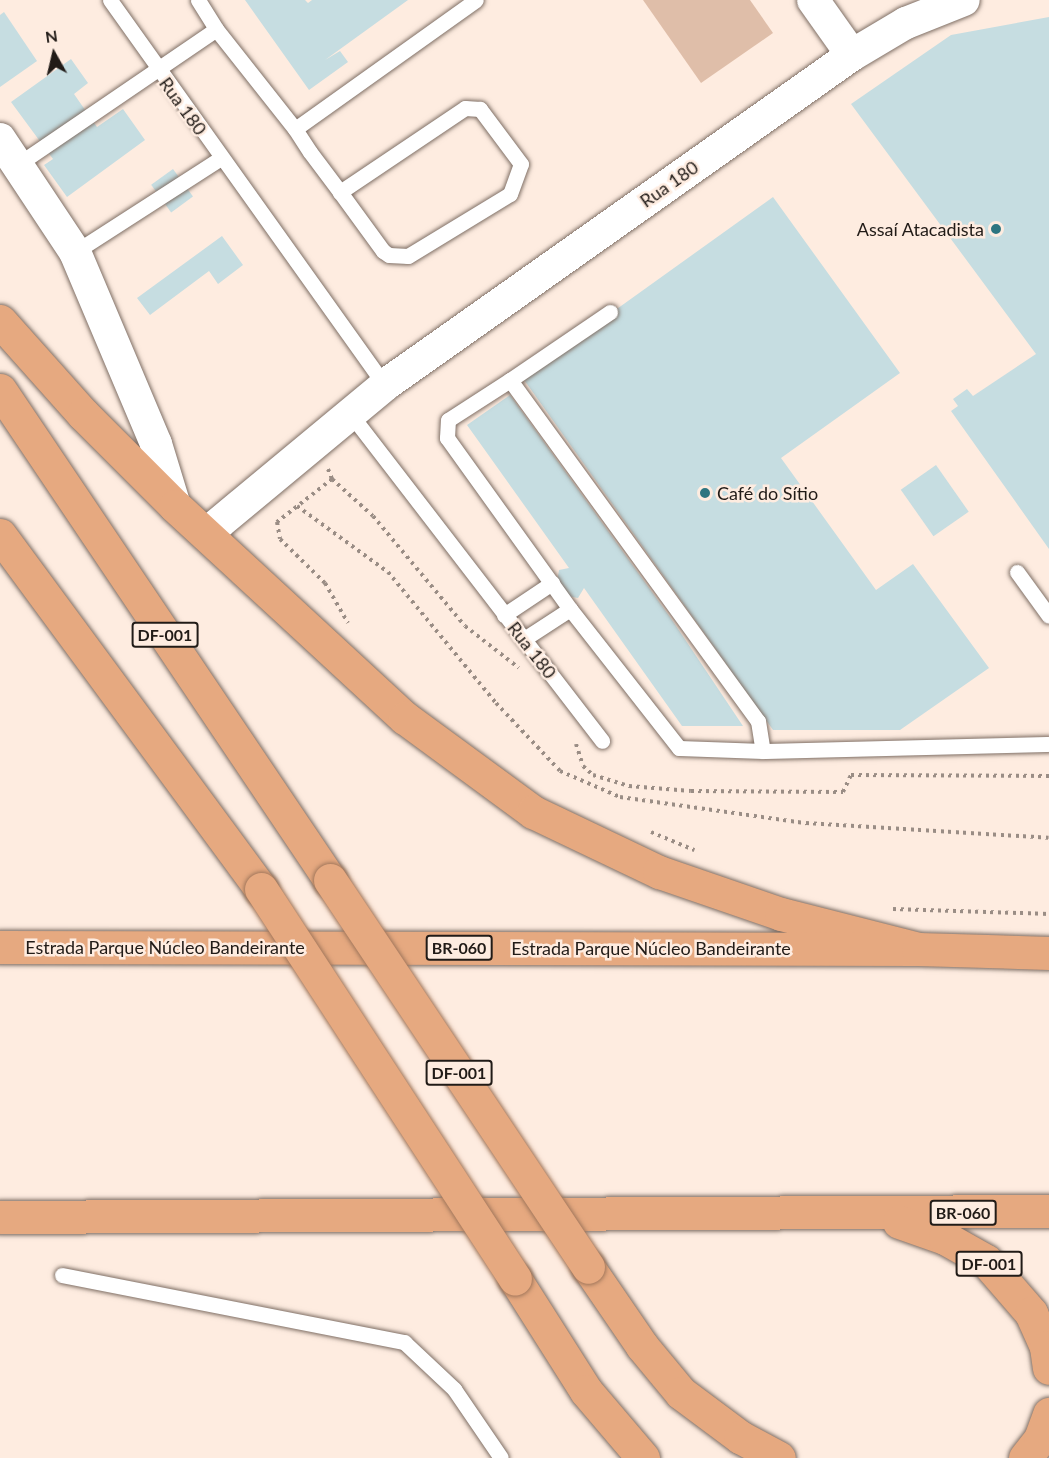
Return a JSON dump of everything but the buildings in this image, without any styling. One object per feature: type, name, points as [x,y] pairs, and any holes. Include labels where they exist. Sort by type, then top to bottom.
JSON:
[{"type":"highway","points":[[0,321],[83,414],[175,506],[207,533],[405,718],[533,812],[659,872],[781,914],[918,949]]},
{"type":"highway","name":"DF-001","points":[[0,390],[642,1347],[681,1393],[740,1437],[779,1458]]},
{"type":"highway","points":[[0,535],[261,889],[586,1391],[643,1458]]},
{"type":"highway","name":"Estrada Parque Núcleo Bandeirante","points":[[0,947],[918,949],[1049,953]]},
{"type":"highway","name":"BR-060","points":[[0,1217],[877,1214],[1049,1211]]},
{"type":"highway","name":"DF-001","points":[[877,1214],[945,1238],[986,1261],[1031,1313],[1046,1347],[1049,1368]]},
{"type":"highway","points":[[1025,1458],[1040,1439],[1049,1414]]},
{"type":"street","points":[[813,0],[852,55]]},
{"type":"street","name":"Rua 180","points":[[207,533],[352,416],[385,385],[852,55],[906,23],[964,0]]},
{"type":"street","points":[[0,139],[75,252],[156,444],[175,506]]},
{"type":"lane","name":"Rua 180","points":[[110,0],[158,71],[385,385]]},
{"type":"lane","points":[[198,0],[216,29],[295,129],[340,192],[383,251],[408,256],[510,194],[521,164],[480,109],[465,108],[340,192]]},
{"type":"lane","points":[[295,129],[476,0]]},
{"type":"lane","points":[[17,165],[158,71],[216,29]]},
{"type":"lane","points":[[75,252],[221,158]]},
{"type":"lane","points":[[610,312],[448,420],[447,438],[570,609],[679,748],[764,751],[1049,744]]},
{"type":"lane","points":[[510,380],[759,721],[764,751]]},
{"type":"lane","name":"Rua 180","points":[[352,416],[602,741]]},
{"type":"lane","points":[[1017,572],[1049,615]]},
{"type":"lane","points":[[504,615],[552,583]]},
{"type":"lane","points":[[529,646],[570,609]]},
{"type":"lane","points":[[62,1275],[404,1342],[454,1389],[501,1458]]},
{"type":"path","points":[[319,443],[332,479],[373,516],[465,626],[517,670],[529,646]]},
{"type":"path","points":[[332,479],[277,522],[280,539],[325,583],[345,614],[350,631]]},
{"type":"path","points":[[648,831],[687,844],[703,856]]},
{"type":"path","points":[[886,909],[1049,914]]},
{"type":"shaded area","points":[[643,0],[750,0],[773,33],[701,83]]},
{"type":"place","name":"Assaí Atacadista","points":[[996,229]]},
{"type":"place","name":"Café do Sítio","points":[[705,493]]}]
